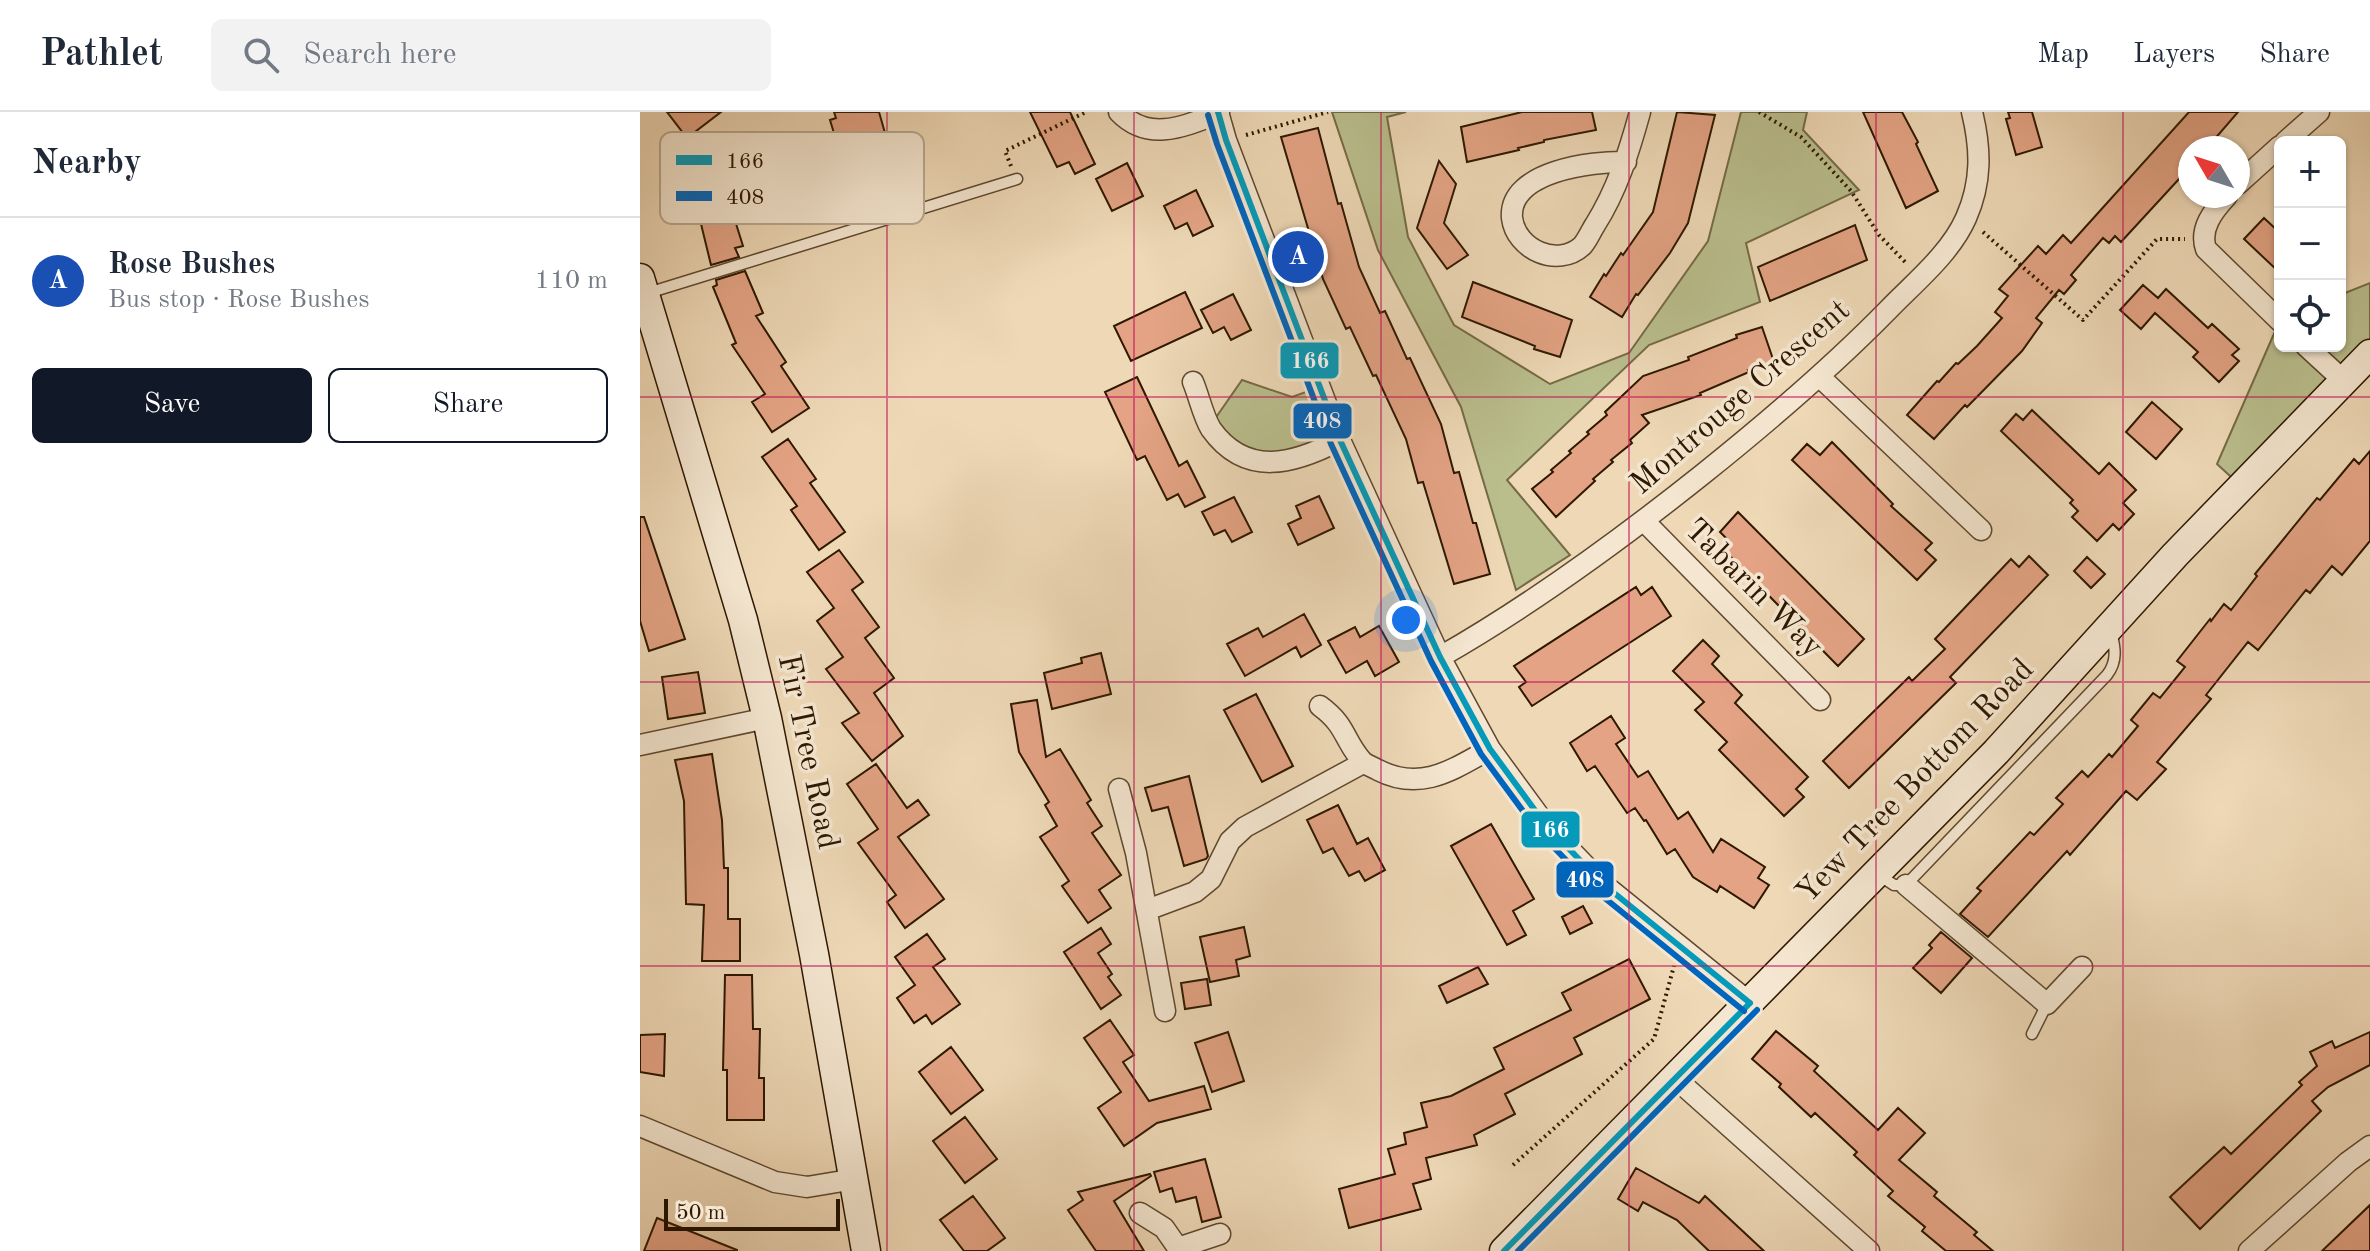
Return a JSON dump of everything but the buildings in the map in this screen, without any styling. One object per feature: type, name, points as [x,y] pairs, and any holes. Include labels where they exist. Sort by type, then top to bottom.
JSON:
[{"type":"main road","name":"Fir Tree Road","points":[[642,284],[739,605],[767,718],[814,954],[866,1251]]},
{"type":"main road","name":"Yew Tree Bottom Road","points":[[1504,1251],[1996,752],[2110,625],[2370,354]]},
{"type":"street","points":[[1119,112],[1142,129],[1165,131],[1218,113],[1340,440],[1440,657],[1490,749],[1545,824],[1603,884],[1750,1003]]},
{"type":"street","points":[[1626,162],[1599,161],[1535,179],[1519,194],[1512,216],[1519,238],[1539,253],[1561,257],[1582,246],[1626,162],[1640,112]]},
{"type":"street","name":"Montrouge Crescent","points":[[1440,657],[1543,594],[1644,521],[1820,377],[1920,278],[1952,242],[1966,217],[1979,173],[1980,142],[1972,112]]},
{"type":"street","points":[[2292,136],[2319,112]]},
{"type":"street","points":[[2250,173],[2274,151]]},
{"type":"street","points":[[2218,208],[2205,227],[2202,239],[2206,249],[2274,315]]},
{"type":"street","points":[[2313,352],[2344,381]]},
{"type":"street","points":[[1820,377],[1981,530]]},
{"type":"street","points":[[1193,382],[1210,426],[1228,448],[1255,461],[1280,463],[1315,453],[1340,440]]},
{"type":"street","name":"Tabarin Way","points":[[1644,521],[1820,700]]},
{"type":"street","points":[[1320,706],[1338,719],[1363,763],[1390,776],[1419,781],[1447,772],[1490,749]]},
{"type":"street","points":[[640,745],[767,718]]},
{"type":"street","points":[[1147,910],[1195,892],[1211,879],[1230,841],[1245,827],[1363,763]]},
{"type":"street","points":[[1119,789],[1136,853],[1165,1011]]},
{"type":"street","points":[[1906,885],[2047,1004],[2082,967]]},
{"type":"street","points":[[1675,1078],[1869,1251]]},
{"type":"street","points":[[640,1126],[775,1182],[807,1187],[855,1179]]},
{"type":"street","points":[[2249,1251],[2370,1146]]},
{"type":"street","points":[[1140,1213],[1164,1228],[1179,1250],[1220,1234]]},
{"type":"lane","points":[[924,205],[1017,179]]},
{"type":"lane","points":[[642,284],[856,224]]},
{"type":"lane","points":[[1878,874],[1894,885],[1906,885],[2114,666],[2116,648],[2110,625]]},
{"type":"lane","points":[[2032,1034],[2047,1004]]},
{"type":"path","points":[[1017,179],[1005,151],[1086,112]]},
{"type":"path","points":[[1226,140],[1328,112]]},
{"type":"path","points":[[1759,112],[1801,137],[1851,191],[1879,235],[1920,278]]},
{"type":"path","points":[[1966,217],[2083,320],[2157,239],[2202,239]]},
{"type":"path","points":[[1513,1165],[1654,1039],[1680,945]]},
{"type":"green space","points":[[1332,112],[1406,112],[1387,117],[1408,237],[1454,325],[1550,384],[1629,353],[1708,241],[1741,112],[1807,112],[1803,130],[1859,190],[1746,243],[1760,302],[1649,345],[1507,480],[1570,555],[1516,590],[1461,407],[1378,250]]},
{"type":"green space","points":[[2370,283],[2370,354],[2242,487],[2217,464],[2274,334],[2274,352],[2346,352],[2346,293]]},
{"type":"green space","points":[[1242,380],[1292,397],[1320,387],[1340,440],[1255,461],[1210,426]]},
{"type":"transit line","name":"166","points":[[1218,112],[1340,440],[1440,657],[1490,749],[1545,824],[1603,884],[1750,1003]]},
{"type":"transit line","name":"408","points":[[1208,115],[1331,444],[1431,661],[1481,754],[1537,830],[1596,891],[1744,1011]]},
{"type":"transit line","name":"166","points":[[1504,1251],[1750,1003]]},
{"type":"transit line","name":"408","points":[[1518,1251],[1757,1010]]},
{"type":"place","name":"Rose Bushes","points":[[1298,257]]}]
